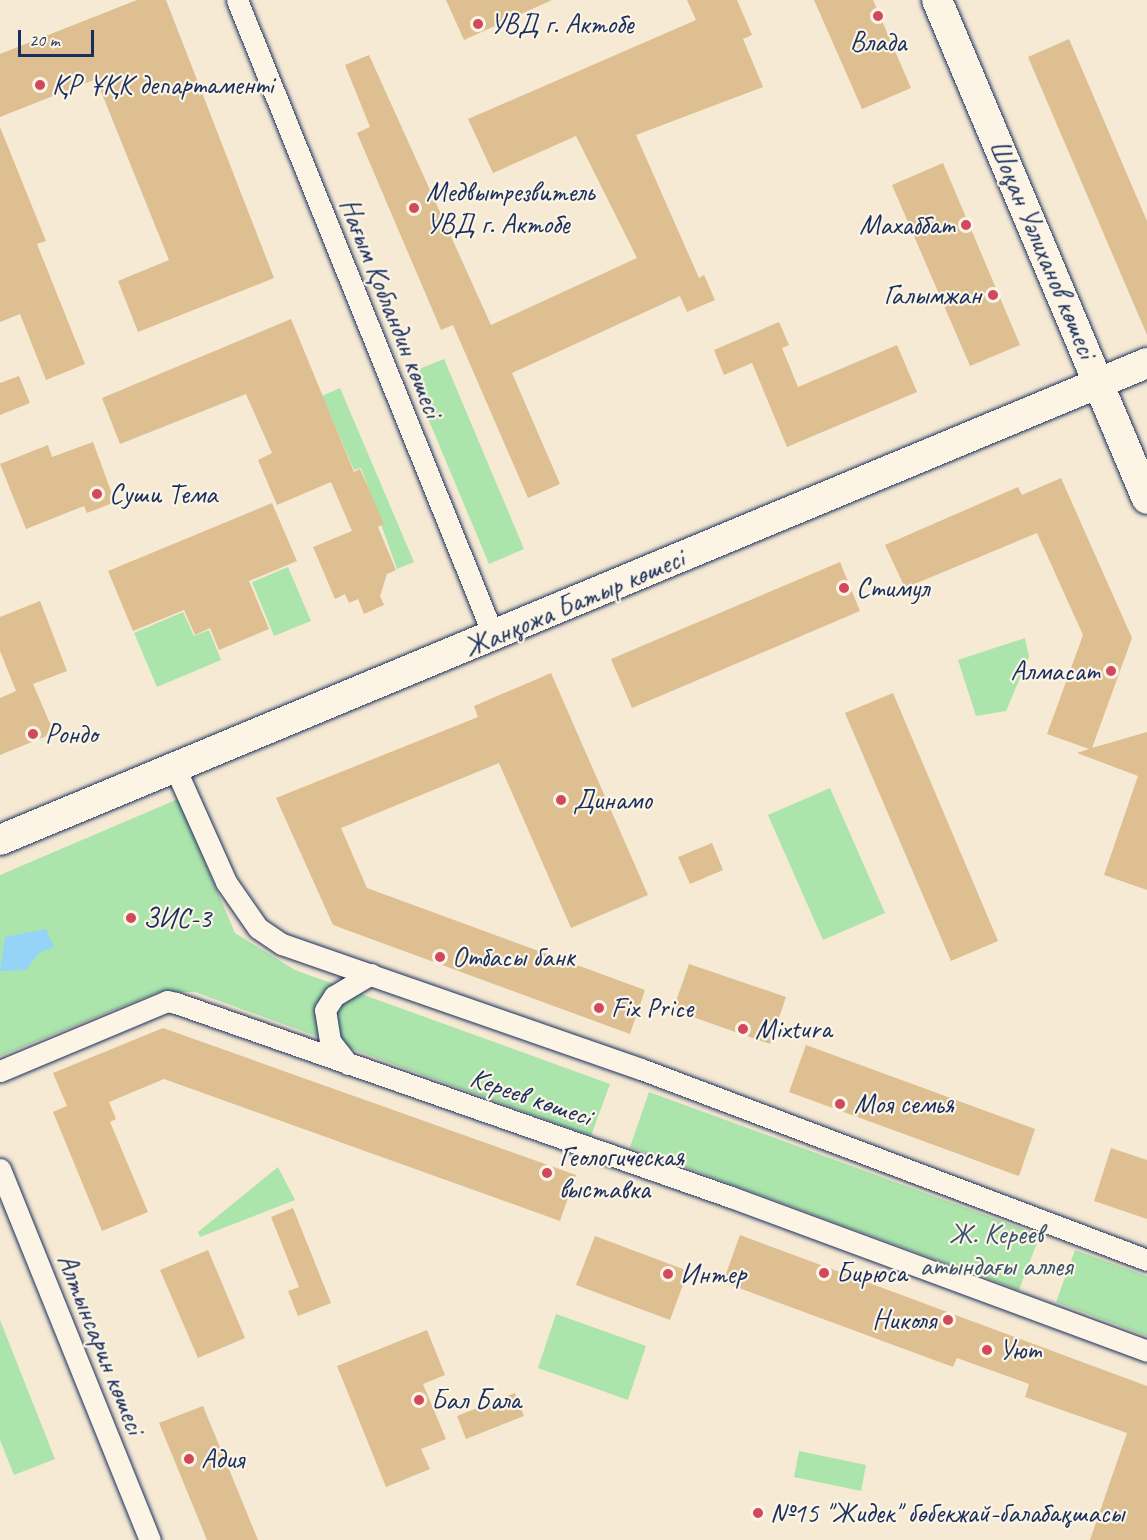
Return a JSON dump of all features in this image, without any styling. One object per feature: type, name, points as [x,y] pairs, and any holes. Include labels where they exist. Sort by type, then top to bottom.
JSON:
[{"type":"street","name":"Нағым Қобландин көшесі","points":[[237,0],[494,637]]},
{"type":"street","name":"Шоқан Уәлиханов көшесі","points":[[937,0],[1147,499]]},
{"type":"street","name":"Жанқожа Батыр көшесі","points":[[0,840],[176,770],[1147,363]]},
{"type":"street","points":[[176,770],[226,882],[258,928],[282,944],[641,1069],[1147,1260]]},
{"type":"street","points":[[348,1064],[330,1041],[325,1010],[334,996],[371,974]]},
{"type":"street","name":"Кереев көшесі","points":[[0,1071],[166,1001],[731,1197],[1147,1351]]},
{"type":"street","name":"Алтынсарин көшесі","points":[[0,1169],[150,1540]]},
{"type":"green space","points":[[444,359],[524,549],[489,564],[409,373]]},
{"type":"green space","points":[[340,388],[414,562],[397,569],[361,468],[354,470],[322,396]]},
{"type":"green space","points":[[288,567],[311,621],[274,636],[252,582]]},
{"type":"green space","points":[[183,612],[194,636],[209,630],[221,660],[157,687],[134,633]]},
{"type":"green space","points":[[1025,638],[1029,657],[1006,711],[976,716],[958,660]]},
{"type":"green space","points":[[830,788],[885,913],[823,940],[768,815]]},
{"type":"green space","points":[[178,799],[235,933],[295,970],[610,1084],[591,1136],[195,992],[158,992],[0,1056],[0,875]]},
{"type":"green space","name":"Ж. Кереев атындағы аллея","points":[[649,1092],[1040,1235],[1019,1290],[630,1147]]},
{"type":"green space","points":[[278,1167],[295,1200],[200,1237],[198,1232]]},
{"type":"green space","name":"Ж. Кереев атындағы аллея","points":[[1075,1250],[1147,1276],[1147,1336],[1056,1302]]},
{"type":"green space","points":[[556,1314],[646,1346],[628,1400],[538,1368]]},
{"type":"green space","points":[[0,1320],[55,1459],[14,1475],[0,1440]]},
{"type":"green space","points":[[799,1451],[866,1465],[861,1491],[794,1477]]},
{"type":"water","points":[[46,929],[54,947],[39,953],[26,970],[0,971],[5,937]]},
{"type":"building","points":[[137,0],[166,0],[274,278],[138,332],[118,281],[169,260],[96,79],[0,117],[0,54]]},
{"type":"building","name":"УВД г. Актобе","points":[[446,0],[552,0],[464,40]]},
{"type":"building","points":[[687,0],[737,0],[752,35],[743,39],[763,87],[636,135],[699,278],[704,275],[715,300],[687,312],[680,296],[512,373],[560,484],[528,498],[453,325],[441,330],[357,133],[370,127],[345,65],[369,55],[491,325],[637,258],[576,136],[493,173],[468,119],[696,20]]},
{"type":"building","points":[[814,0],[873,0],[911,88],[862,109]]},
{"type":"building","points":[[1069,39],[1147,221],[1147,335],[1028,57]]},
{"type":"building","points":[[0,127],[46,241],[37,244],[85,364],[46,380],[20,314],[0,322]]},
{"type":"building","points":[[943,163],[1020,345],[970,366],[892,185]]},
{"type":"building","points":[[291,319],[354,472],[360,469],[384,524],[378,527],[396,570],[387,574],[380,596],[384,605],[364,614],[358,599],[349,603],[345,594],[335,599],[313,547],[352,531],[331,482],[277,505],[258,460],[272,453],[246,394],[120,444],[102,398]]},
{"type":"building","points":[[779,322],[789,345],[782,348],[798,387],[897,345],[917,392],[787,447],[752,363],[724,375],[714,350]]},
{"type":"building","points":[[19,376],[30,403],[0,415],[0,383]]},
{"type":"building","points":[[93,442],[115,502],[87,513],[84,506],[26,529],[0,464],[48,445],[52,457]]},
{"type":"building","points":[[1061,478],[1132,638],[1092,748],[1147,732],[1147,890],[1104,875],[1138,776],[1077,753],[1089,749],[1047,734],[1083,635],[1037,533],[905,588],[885,545],[1018,487],[1022,495]]},
{"type":"building","points":[[272,503],[297,561],[249,581],[269,629],[219,650],[210,628],[195,635],[184,610],[133,631],[108,571]]},
{"type":"building","points":[[840,562],[860,611],[632,708],[611,659]]},
{"type":"building","points":[[40,601],[67,671],[33,684],[54,733],[0,755],[0,698],[16,691],[0,651],[0,617]]},
{"type":"building","points":[[551,673],[648,895],[571,928],[499,763],[341,828],[367,888],[645,990],[630,1034],[333,925],[276,798],[478,717],[474,706]]},
{"type":"building","points":[[893,693],[998,941],[951,961],[845,713]]},
{"type":"building","points":[[712,843],[723,870],[690,884],[678,857]]},
{"type":"building","points":[[689,964],[786,997],[770,1044],[673,1010]]},
{"type":"building","points":[[163,1028],[576,1175],[560,1221],[164,1079],[109,1102],[116,1119],[110,1122],[148,1212],[102,1231],[53,1112],[67,1106],[53,1073]]},
{"type":"building","points":[[806,1045],[1035,1129],[1019,1176],[789,1092]]},
{"type":"building","points":[[1111,1148],[1147,1160],[1147,1219],[1094,1201]]},
{"type":"building","points":[[293,1208],[331,1303],[298,1316],[288,1291],[299,1287],[271,1217]]},
{"type":"building","points":[[740,1235],[1147,1386],[1147,1540],[1090,1540],[1127,1433],[1025,1397],[1029,1384],[957,1358],[953,1367],[723,1282]]},
{"type":"building","points":[[595,1236],[688,1271],[670,1320],[576,1285]]},
{"type":"building","points":[[208,1250],[245,1338],[198,1358],[160,1270]]},
{"type":"building","points":[[427,1330],[445,1375],[423,1384],[446,1439],[421,1449],[430,1469],[386,1487],[337,1366]]},
{"type":"building","points":[[515,1393],[524,1416],[466,1439],[457,1416]]},
{"type":"building","points":[[203,1406],[258,1540],[207,1540],[159,1423]]},
{"type":"place","name":"Влада","points":[[878,16]]},
{"type":"place","name":"УВД г. Актобе","points":[[478,24]]},
{"type":"place","name":"ҚР ҰҚК департаменті","points":[[40,85]]},
{"type":"place","name":"Медвытрезвитель УВД г. Актобе","points":[[414,208]]},
{"type":"place","name":"Махаббат","points":[[966,225]]},
{"type":"place","name":"Галымжан","points":[[993,295]]},
{"type":"place","name":"Суши Тема","points":[[97,494]]},
{"type":"place","name":"Стимул","points":[[844,588]]},
{"type":"place","name":"Алмасат","points":[[1111,671]]},
{"type":"place","name":"Рондо","points":[[33,734]]},
{"type":"place","name":"Динамо","points":[[561,800]]},
{"type":"place","name":"ЗИС-3","points":[[131,918]]},
{"type":"place","name":"Отбасы банк","points":[[440,957]]},
{"type":"place","name":"Fix Price","points":[[599,1008]]},
{"type":"place","name":"Mixtura","points":[[743,1029]]},
{"type":"place","name":"Моя семья","points":[[840,1104]]},
{"type":"place","name":"Геологическая выставка","points":[[547,1173]]},
{"type":"place","name":"Бирюса","points":[[824,1273]]},
{"type":"place","name":"Интер","points":[[668,1274]]},
{"type":"place","name":"Николя","points":[[948,1320]]},
{"type":"place","name":"Уют","points":[[987,1350]]},
{"type":"place","name":"Бал Бала","points":[[419,1400]]},
{"type":"place","name":"Адия","points":[[189,1459]]},
{"type":"place","name":"№15 \"Жидек\" бөбекжай-балабақшасы","points":[[758,1513]]}]
